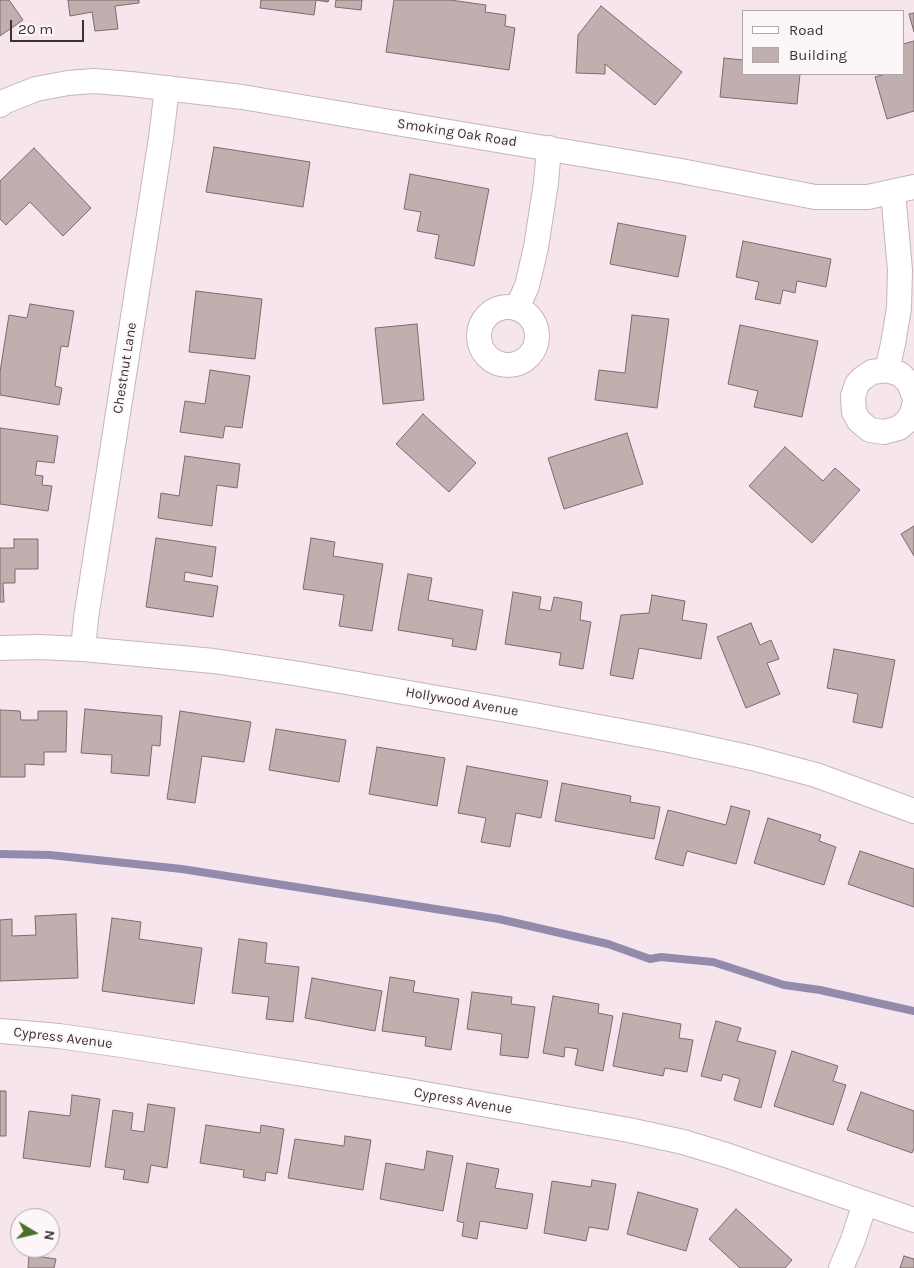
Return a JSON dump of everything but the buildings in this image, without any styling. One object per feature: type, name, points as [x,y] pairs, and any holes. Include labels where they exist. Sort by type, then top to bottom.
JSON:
[{"type":"street","name":"Smoking Oak Road","points":[[0,105],[36,90],[68,83],[94,81],[131,84],[242,97],[681,171],[815,197],[868,197],[904,189]]},
{"type":"street","name":"Chestnut Lane","points":[[83,649],[86,618],[161,138],[167,88]]},
{"type":"street","points":[[517,308],[527,286],[536,248],[546,183],[549,148]]},
{"type":"street","points":[[887,370],[899,308],[904,189]]},
{"type":"street","points":[[914,396],[909,383],[900,374],[887,370],[872,372],[863,378],[853,396],[854,412],[859,421],[870,430],[884,432],[899,428],[912,414],[914,405]]},
{"type":"street","name":"Hollywood Avenue","points":[[0,648],[83,649],[214,661],[300,674],[674,741],[752,758],[816,775],[914,811]]},
{"type":"street","name":"Cypress Avenue","points":[[0,1031],[59,1036],[128,1046],[403,1090],[630,1130],[683,1142],[726,1155],[914,1220]]},
{"type":"street","points":[[841,1268],[853,1240],[865,1203]]},
{"type":"waterway","points":[[0,854],[50,855],[182,869],[499,919],[608,944],[650,959],[661,957],[713,962],[784,985],[820,990],[914,1011]]}]
